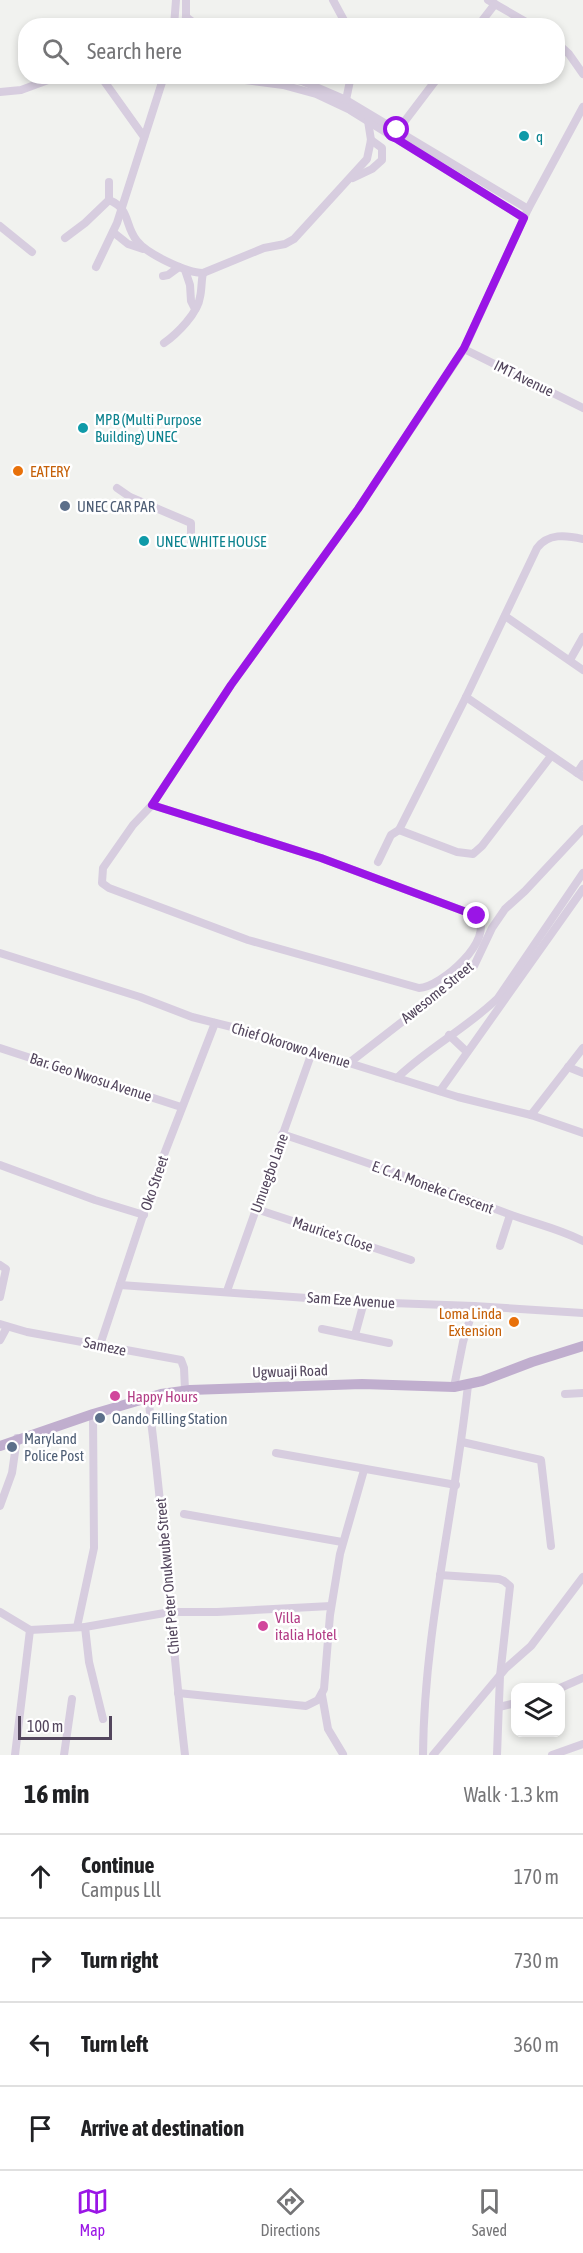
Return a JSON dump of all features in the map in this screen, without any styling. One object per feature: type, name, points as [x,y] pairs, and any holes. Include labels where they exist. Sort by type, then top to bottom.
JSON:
[{"type":"main road","name":"Ugwuaji Road","points":[[0,1446],[17,1438],[148,1397],[185,1390],[362,1384],[454,1388],[583,1346]]},
{"type":"street","points":[[175,18],[177,0]]},
{"type":"street","points":[[186,0],[186,18]]},
{"type":"street","points":[[333,0],[343,18]]},
{"type":"street","points":[[483,18],[492,2],[519,18]]},
{"type":"street","points":[[565,50],[583,74]]},
{"type":"street","points":[[0,92],[21,90],[37,84]]},
{"type":"street","points":[[106,84],[144,137]]},
{"type":"street","points":[[96,267],[122,207],[161,84]]},
{"type":"street","points":[[275,84],[316,94],[395,133],[528,209]]},
{"type":"street","points":[[309,84],[346,100],[524,218]]},
{"type":"street","points":[[346,100],[349,84]]},
{"type":"street","points":[[395,133],[433,84]]},
{"type":"street","points":[[152,805],[321,858],[477,916],[481,921],[481,929],[473,950],[433,985],[419,988],[248,940],[109,888],[102,883],[103,867],[152,805],[231,685],[365,500],[464,348],[528,209],[583,107]]},
{"type":"street","points":[[113,232],[128,244],[145,249],[182,268],[203,273],[264,248],[289,243],[319,214],[367,159],[371,140],[368,121]]},
{"type":"street","points":[[350,179],[372,169],[382,160],[382,148],[371,140]]},
{"type":"street","points":[[108,182],[110,200]]},
{"type":"street","points":[[110,200],[122,207],[133,235],[145,249]]},
{"type":"street","points":[[65,238],[86,223],[110,200]]},
{"type":"street","points":[[0,226],[32,252]]},
{"type":"street","points":[[163,276],[182,268]]},
{"type":"street","points":[[182,268],[190,285],[191,301],[195,309]]},
{"type":"street","points":[[164,343],[179,331],[200,301],[200,284],[203,273]]},
{"type":"street","name":"IMT Avenue","points":[[464,348],[583,408]]},
{"type":"street","points":[[117,488],[130,497],[191,523],[191,542]]},
{"type":"street","points":[[378,862],[391,835],[399,830],[541,543],[550,537],[560,536],[583,539]]},
{"type":"street","points":[[505,616],[583,670]]},
{"type":"street","points":[[570,660],[583,637]]},
{"type":"street","points":[[466,697],[580,775],[583,764]]},
{"type":"street","points":[[399,830],[457,852],[473,854],[482,846],[551,756]]},
{"type":"street","name":"Awesome Street","points":[[349,1063],[474,966],[498,917],[583,830]]},
{"type":"street","points":[[397,1078],[449,1035],[482,1014],[498,998],[583,873]]},
{"type":"street","points":[[440,1091],[583,889]]},
{"type":"street","name":"Chief Okorowo Avenue","points":[[0,953],[141,997],[192,1017],[244,1030],[311,1055],[349,1063],[477,1103],[531,1115],[583,1133]]},
{"type":"street","name":"Oko Street","points":[[100,1345],[181,1107],[215,1023]]},
{"type":"street","points":[[449,1035],[466,1052]]},
{"type":"street","name":"Bar. Geo Nwosu Avenue","points":[[0,1048],[181,1107]]},
{"type":"street","points":[[531,1115],[583,1048]]},
{"type":"street","name":"Umuegbo Lane","points":[[227,1291],[311,1055]]},
{"type":"street","points":[[568,1066],[583,1073]]},
{"type":"street","name":"E. C. A. Moneke Crescent","points":[[282,1134],[438,1186],[510,1215],[568,1233],[583,1241]]},
{"type":"street","points":[[0,1165],[95,1200],[144,1215]]},
{"type":"street","name":"Maurice's Close","points":[[256,1209],[411,1260]]},
{"type":"street","points":[[500,1246],[510,1215]]},
{"type":"street","points":[[0,1265],[6,1269],[0,1297]]},
{"type":"street","name":"Sam Eze Avenue","points":[[120,1285],[583,1314]]},
{"type":"street","points":[[356,1335],[364,1302]]},
{"type":"street","points":[[454,1388],[474,1306]]},
{"type":"street","points":[[0,1340],[4,1325]]},
{"type":"street","name":"Sameze","points":[[4,1325],[181,1360],[184,1368],[185,1390]]},
{"type":"street","points":[[322,1329],[389,1342]]},
{"type":"street","points":[[423,1755],[429,1653],[456,1485],[468,1385]]},
{"type":"street","points":[[565,1394],[583,1394]]},
{"type":"street","name":"Chief Peter Onukwube Street","points":[[148,1397],[159,1476],[185,1755]]},
{"type":"street","points":[[93,1414],[94,1548],[81,1627],[103,1719]]},
{"type":"street","points":[[0,1506],[12,1473],[17,1438]]},
{"type":"street","points":[[462,1442],[541,1460],[551,1546]]},
{"type":"street","points":[[276,1453],[456,1485]]},
{"type":"street","points":[[343,1754],[328,1729],[322,1695],[342,1542],[364,1470]]},
{"type":"street","points":[[184,1514],[342,1542]]},
{"type":"street","points":[[440,1575],[499,1580],[508,1583],[500,1676],[497,1755]]},
{"type":"street","points":[[433,1755],[500,1676],[531,1646],[583,1577]]},
{"type":"street","points":[[0,1612],[30,1630],[81,1627],[170,1612],[332,1606]]},
{"type":"street","points":[[15,1755],[30,1630]]},
{"type":"street","points":[[565,1686],[583,1678]]},
{"type":"street","points":[[178,1693],[306,1706],[313,1704],[322,1695]]},
{"type":"street","points":[[64,1755],[72,1699]]},
{"type":"street","points":[[499,1707],[511,1704]]},
{"type":"street","points":[[555,1754],[583,1744]]},
{"type":"place","name":"q","points":[[524,136]]},
{"type":"place","name":"MPB (Multi Purpose Building) UNEC","points":[[83,428]]},
{"type":"place","name":"EATERY","points":[[18,471]]},
{"type":"place","name":"UNEC CAR PAR","points":[[65,506]]},
{"type":"place","name":"UNEC WHITE HOUSE","points":[[144,541]]},
{"type":"place","name":"Loma Linda Extension","points":[[514,1322]]},
{"type":"place","name":"Happy Hours","points":[[115,1396]]},
{"type":"place","name":"Oando Filling Station","points":[[100,1418]]},
{"type":"place","name":"Maryland Police Post","points":[[12,1447]]},
{"type":"place","name":"Villa italia Hotel","points":[[263,1626]]},
{"type":"route","points":[[397,130],[392,136],[524,218],[464,348],[415,426],[231,685],[152,805],[321,858],[477,916]]}]
